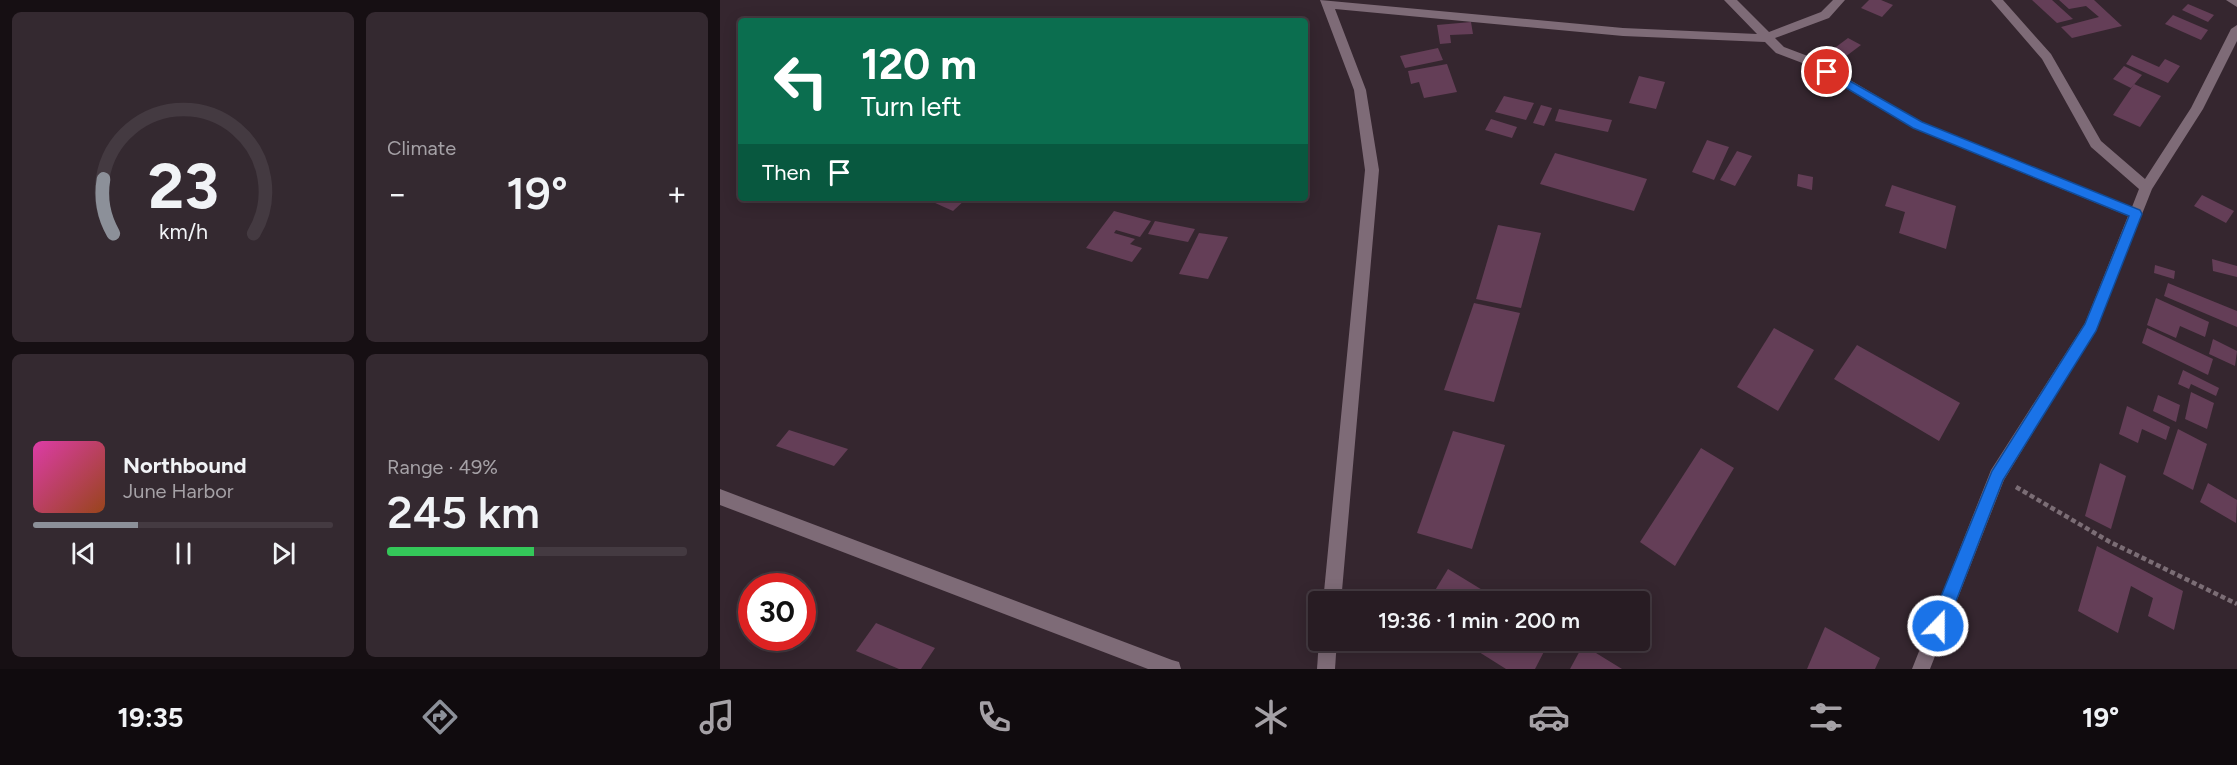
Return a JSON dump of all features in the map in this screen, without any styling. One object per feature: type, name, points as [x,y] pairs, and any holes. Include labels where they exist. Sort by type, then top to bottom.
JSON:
[{"type":"street","points":[[1730,0],[1765,38],[1780,50],[1809,61],[1917,125],[2136,214]]},
{"type":"street","points":[[1333,591],[1372,170],[1360,90],[1327,2],[1623,32],[1765,38],[1825,15],[1839,0]]},
{"type":"street","points":[[1997,0],[2047,57],[2096,144],[2146,188]]},
{"type":"street","points":[[2232,0],[2237,3]]},
{"type":"street","points":[[1921,669],[1997,476],[2091,327],[2146,188],[2197,109],[2237,29]]},
{"type":"street","points":[[720,497],[1172,669]]},
{"type":"street","points":[[1326,669],[1327,651]]},
{"type":"path","points":[[1997,476],[2110,542],[2237,604]]},
{"type":"building","points":[[1869,0],[1881,0],[1893,5],[1882,17],[1861,8]]},
{"type":"building","points":[[2032,0],[2052,0],[2073,19],[2057,23]]},
{"type":"building","points":[[2059,0],[2094,0],[2122,26],[2072,38],[2061,27],[2099,17],[2086,6],[2069,9]]},
{"type":"building","points":[[2188,4],[2214,15],[2208,22],[2182,10]]},
{"type":"building","points":[[2173,15],[2208,30],[2201,40],[2165,24]]},
{"type":"building","points":[[1471,22],[1473,34],[1450,35],[1451,43],[1440,44],[1437,25]]},
{"type":"building","points":[[1848,38],[1861,45],[1845,57],[1832,50]]},
{"type":"building","points":[[1438,48],[1443,60],[1405,68],[1400,56]]},
{"type":"building","points":[[2132,55],[2159,67],[2165,59],[2180,66],[2168,83],[2126,64]]},
{"type":"building","points":[[1447,64],[1457,92],[1424,98],[1419,82],[1411,84],[1408,71]]},
{"type":"building","points":[[2124,66],[2142,75],[2131,88],[2113,79]]},
{"type":"building","points":[[1639,76],[1665,82],[1656,109],[1629,103]]},
{"type":"building","points":[[2134,84],[2161,96],[2140,127],[2113,115]]},
{"type":"building","points":[[1504,96],[1534,103],[1526,120],[1495,112]]},
{"type":"building","points":[[1541,105],[1552,108],[1544,126],[1533,123]]},
{"type":"building","points":[[1559,109],[1612,120],[1608,132],[1555,121]]},
{"type":"building","points":[[1491,119],[1517,127],[1512,138],[1485,130]]},
{"type":"building","points":[[1707,140],[1729,147],[1714,180],[1692,172]]},
{"type":"building","points":[[1737,151],[1752,156],[1735,186],[1720,180]]},
{"type":"building","points":[[1555,153],[1647,179],[1634,211],[1540,184]]},
{"type":"building","points":[[1798,174],[1813,177],[1812,190],[1797,186]]},
{"type":"building","points":[[1892,185],[1956,206],[1946,249],[1899,233],[1905,212],[1885,206]]},
{"type":"building","points":[[2202,195],[2234,211],[2226,223],[2194,206]]},
{"type":"building","points":[[931,201],[964,201],[953,211]]},
{"type":"building","points":[[1114,211],[1151,221],[1140,237],[1116,230],[1114,233],[1135,239],[1130,244],[1142,248],[1132,262],[1086,248]]},
{"type":"building","points":[[1155,221],[1195,229],[1188,242],[1148,234]]},
{"type":"building","points":[[1498,225],[1541,233],[1521,308],[1476,299]]},
{"type":"building","points":[[1199,233],[1228,237],[1208,279],[1179,274]]},
{"type":"building","points":[[2212,259],[2237,266],[2237,277],[2213,271]]},
{"type":"building","points":[[2155,265],[2175,271],[2174,279],[2154,273]]},
{"type":"building","points":[[2168,283],[2237,311],[2237,327],[2164,296]]},
{"type":"building","points":[[2156,298],[2209,322],[2205,337],[2180,326],[2176,338],[2147,325]]},
{"type":"building","points":[[1474,303],[1520,313],[1494,402],[1444,390]]},
{"type":"building","points":[[1774,328],[1814,350],[1778,411],[1737,387]]},
{"type":"building","points":[[2147,328],[2213,359],[2208,375],[2142,343]]},
{"type":"building","points":[[2213,339],[2237,351],[2235,366],[2209,354]]},
{"type":"building","points":[[1857,345],[1960,403],[1939,441],[1834,379]]},
{"type":"building","points":[[2183,370],[2219,388],[2216,396],[2191,384],[2189,389],[2178,384]]},
{"type":"building","points":[[2191,392],[2214,403],[2207,429],[2185,419]]},
{"type":"building","points":[[2158,395],[2180,405],[2176,422],[2153,411]]},
{"type":"building","points":[[2127,406],[2170,427],[2166,440],[2142,429],[2138,443],[2119,434]]},
{"type":"building","points":[[2178,429],[2207,444],[2193,490],[2163,474]]},
{"type":"building","points":[[789,430],[848,449],[834,466],[776,446]]},
{"type":"building","points":[[1453,431],[1505,445],[1472,549],[1417,533]]},
{"type":"building","points":[[1701,448],[1734,468],[1675,566],[1640,542]]},
{"type":"building","points":[[2100,463],[2126,476],[2111,529],[2085,516]]},
{"type":"building","points":[[2208,483],[2237,500],[2236,523],[2200,502]]},
{"type":"building","points":[[2097,546],[2183,591],[2174,630],[2148,616],[2153,598],[2131,586],[2118,633],[2078,611]]},
{"type":"building","points":[[1448,569],[1484,591],[1435,591]]},
{"type":"building","points":[[876,623],[935,648],[921,669],[899,669],[856,651]]},
{"type":"building","points":[[1825,627],[1880,658],[1875,669],[1807,669]]},
{"type":"building","points":[[1477,651],[1544,651],[1535,669],[1506,669]]},
{"type":"building","points":[[1580,651],[1593,651],[1622,669],[1570,669]]},
{"type":"route","points":[[1827,72],[1917,125],[2136,214],[2091,327],[1997,476],[1938,626]]}]
